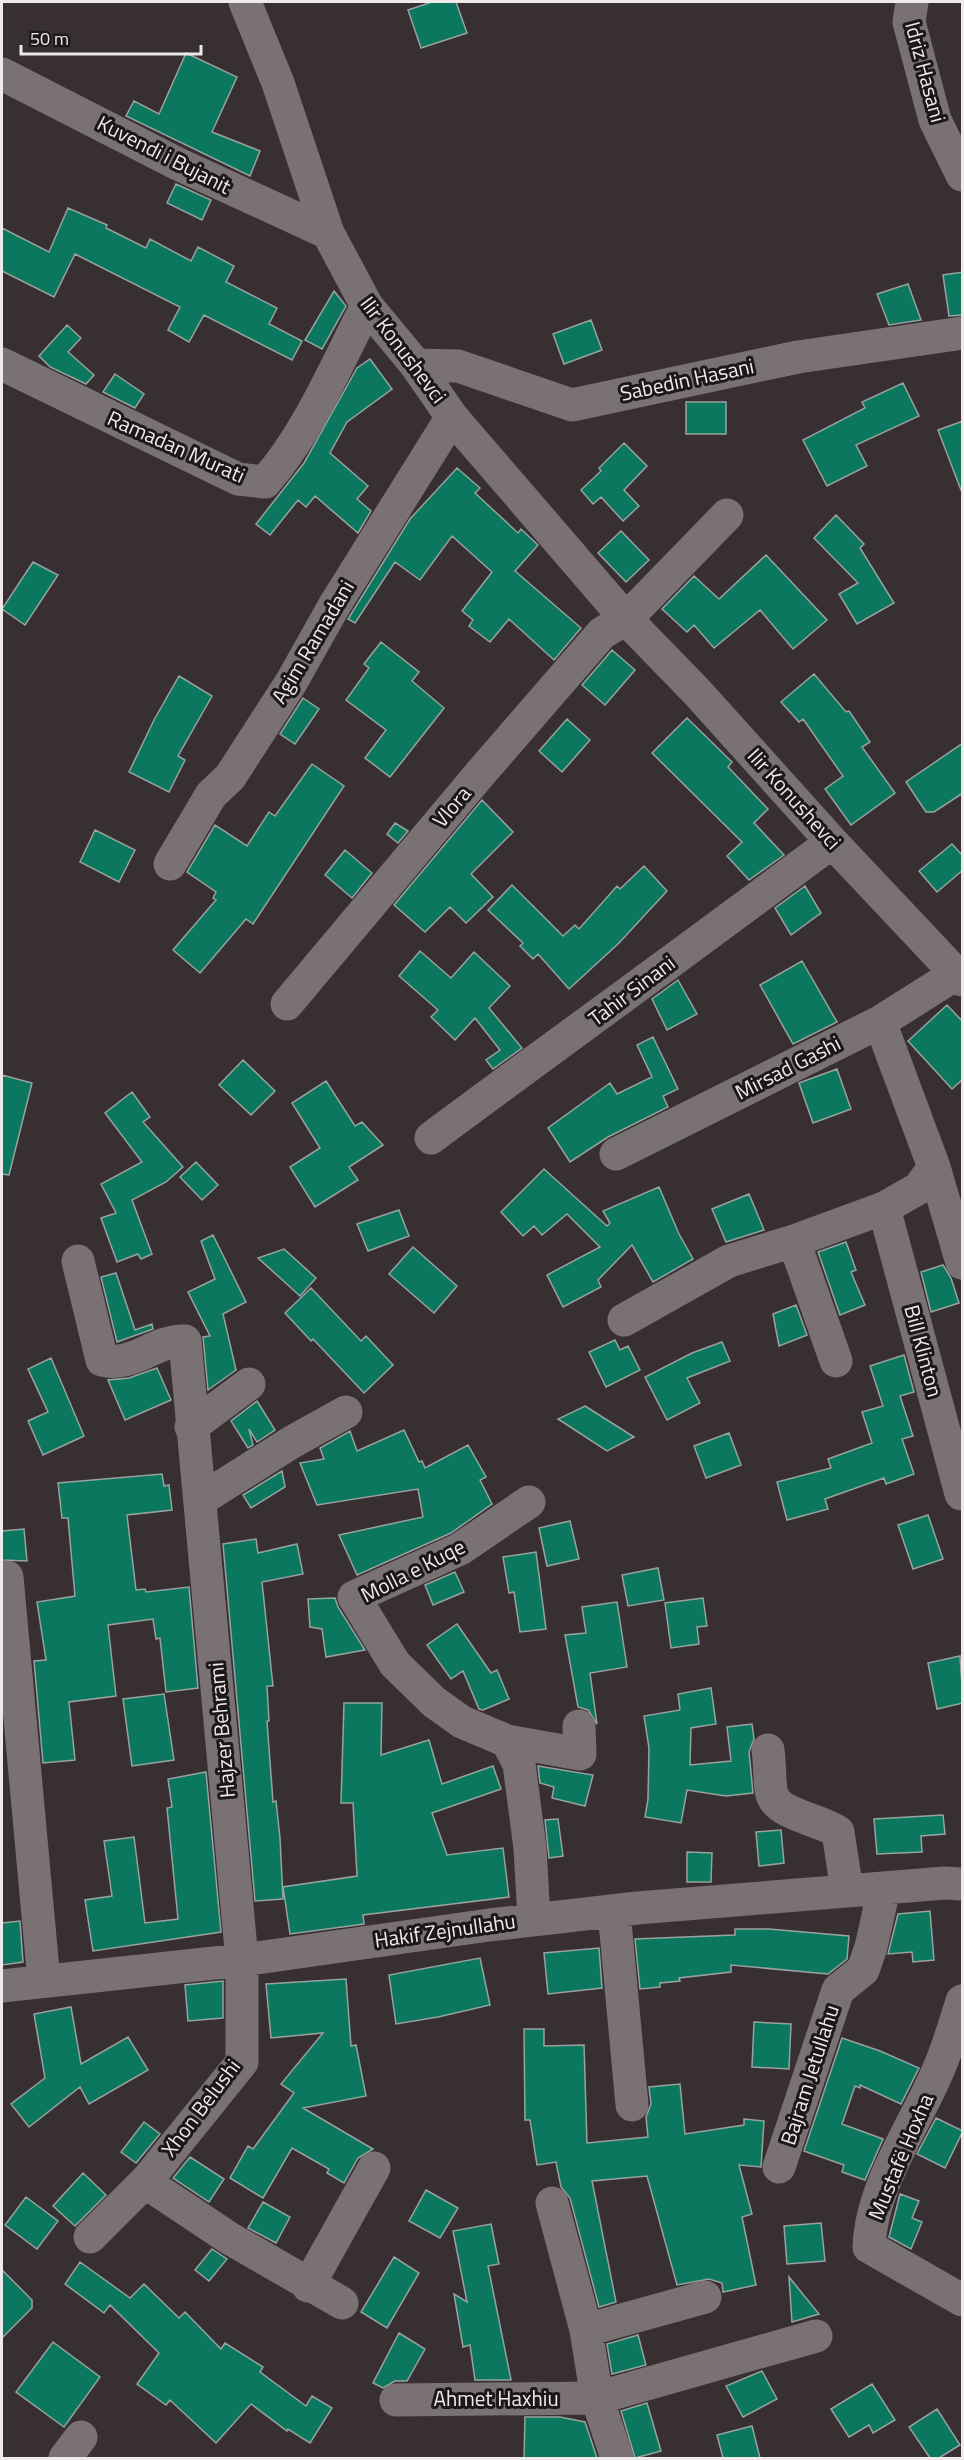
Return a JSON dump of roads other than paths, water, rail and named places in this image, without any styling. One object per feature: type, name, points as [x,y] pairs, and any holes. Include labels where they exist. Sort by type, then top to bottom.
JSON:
[{"type":"street","name":"Ilir Konushevci","points":[[244,2],[278,83],[328,233],[367,306],[416,365],[452,417],[626,619],[697,692],[832,842],[959,977]]},
{"type":"street","name":"Idriz Hasani","points":[[912,2],[909,22],[935,120],[963,175]]},
{"type":"street","name":"Kuvendi i Bujanit","points":[[2,75],[178,164],[328,233]]},
{"type":"street","name":"Ramadan Murati","points":[[2,364],[238,479],[265,482],[280,466],[305,424],[367,306]]},
{"type":"street","name":"Sabedin Hasani","points":[[416,365],[458,366],[572,405],[798,357],[963,333]]},
{"type":"street","name":"Agim Ramadani","points":[[170,864],[211,795],[230,777],[285,690],[334,606],[452,417]]},
{"type":"street","points":[[626,619],[727,515]]},
{"type":"street","name":"Vlora","points":[[287,1004],[479,775],[602,633],[626,619]]},
{"type":"street","name":"Tahir Sinani","points":[[431,1138],[593,1021],[661,967],[832,842]]},
{"type":"street","name":"Mirsad Gashi","points":[[616,1154],[880,1022],[959,977]]},
{"type":"street","points":[[880,1022],[934,1167],[963,1263]]},
{"type":"street","points":[[624,1320],[729,1261],[794,1241],[884,1208],[919,1188],[934,1167]]},
{"type":"street","name":"Bill Klinton","points":[[884,1208],[961,1494]]},
{"type":"street","points":[[794,1241],[836,1361]]},
{"type":"street","name":"Hajzer Behrami","points":[[78,1261],[102,1360],[115,1363],[124,1361],[169,1340],[185,1341],[191,1427],[200,1500],[242,1959]]},
{"type":"street","points":[[191,1427],[249,1384]]},
{"type":"street","points":[[200,1500],[292,1442],[346,1412]]},
{"type":"street","name":"Molla e Kuqe","points":[[529,1502],[460,1549],[354,1597],[395,1664],[434,1702],[462,1722],[507,1741],[580,1754],[579,1726]]},
{"type":"street","points":[[7,1577],[44,1981]]},
{"type":"street","points":[[507,1741],[519,1764],[530,1848],[534,1919]]},
{"type":"street","points":[[768,1750],[772,1797],[784,1809],[826,1823],[838,1832],[847,1891]]},
{"type":"street","name":"Hakif Zejnullahu","points":[[2,1986],[242,1959],[534,1919],[945,1883],[963,1884]]},
{"type":"street","name":"Bajram Jetullahu","points":[[779,2167],[838,1990],[863,1970],[872,1947],[884,1889]]},
{"type":"street","points":[[614,1911],[632,2105]]},
{"type":"street","name":"Xhon Belushi","points":[[90,2237],[147,2180],[242,2062],[242,1959]]},
{"type":"street","name":"Mustafë Hoxha","points":[[963,2001],[946,2052],[879,2198],[870,2226],[869,2247],[963,2300]]},
{"type":"street","points":[[308,2286],[374,2168]]},
{"type":"street","points":[[147,2180],[154,2188],[229,2238],[308,2286],[342,2303]]},
{"type":"street","points":[[552,2203],[586,2330],[597,2398],[617,2458]]},
{"type":"street","points":[[586,2330],[705,2297]]},
{"type":"street","name":"Ahmet Haxhiu","points":[[396,2400],[597,2398],[816,2336]]}]
